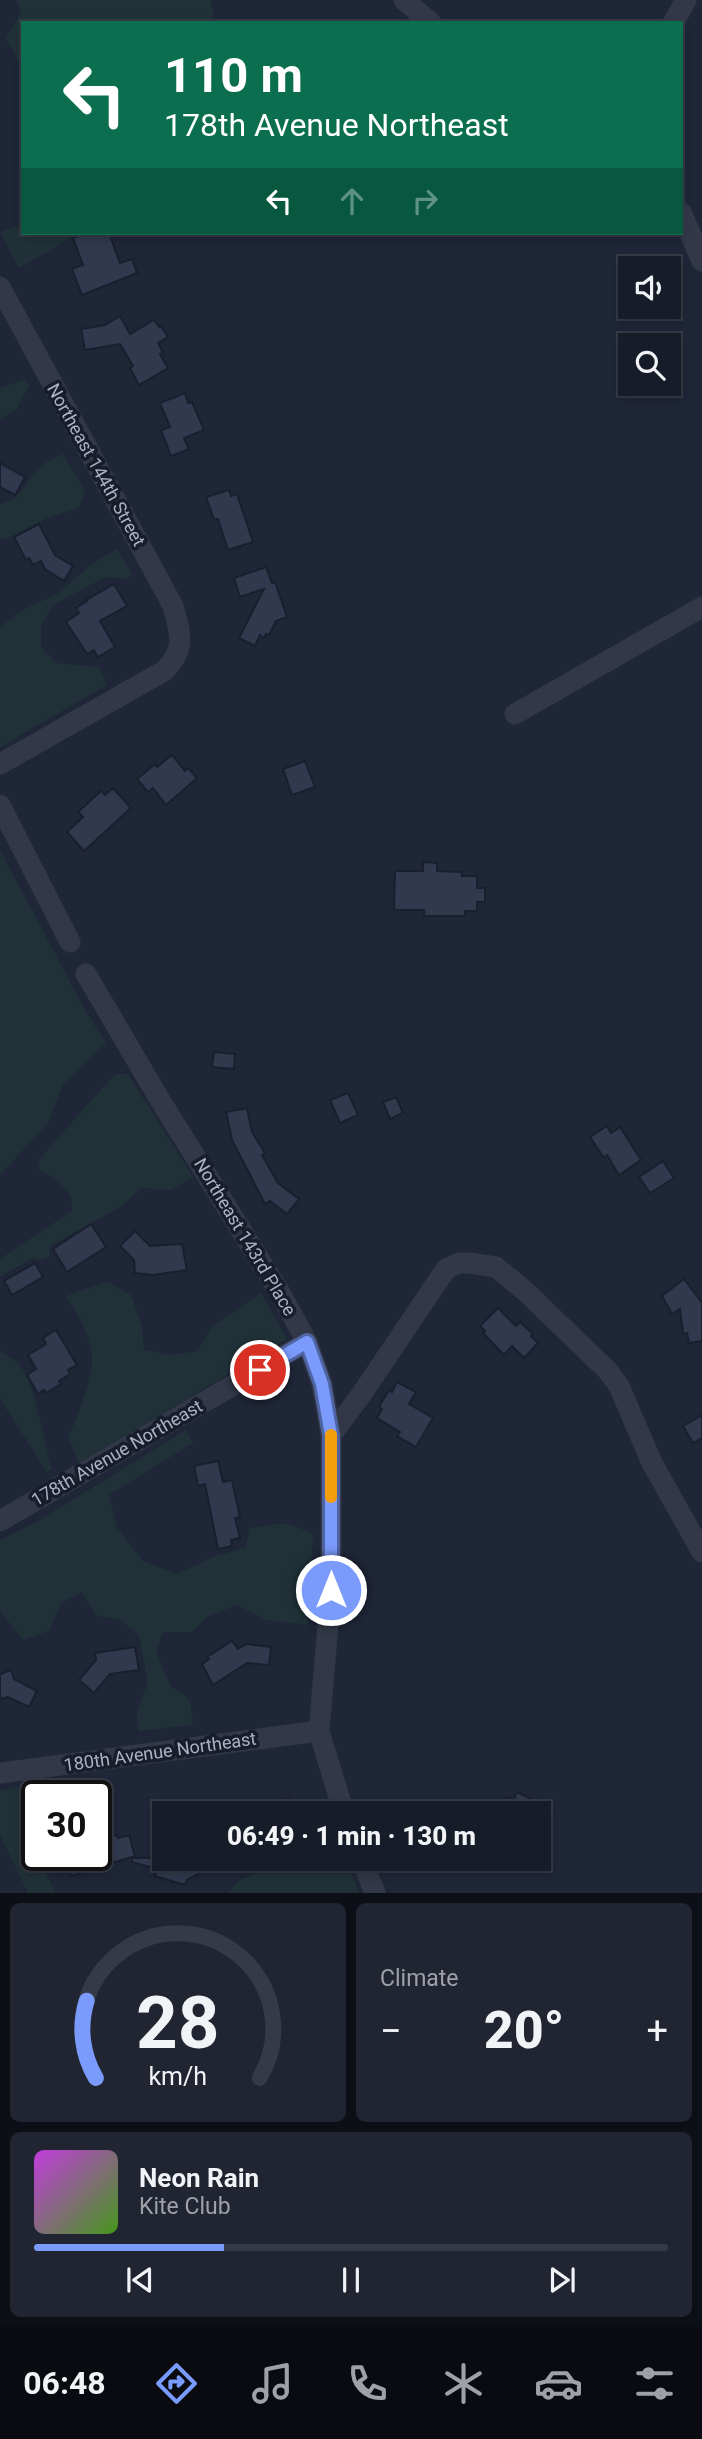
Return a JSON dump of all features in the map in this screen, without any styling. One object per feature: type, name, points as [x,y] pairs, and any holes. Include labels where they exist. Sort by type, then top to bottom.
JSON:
[{"type":"street","points":[[404,0],[430,21]]},
{"type":"street","points":[[674,21],[686,0]]},
{"type":"street","points":[[683,217],[702,261]]},
{"type":"street","name":"Northeast 144th Street","points":[[0,287],[173,606],[181,646],[174,661],[164,671],[0,764]]},
{"type":"street","points":[[515,715],[702,607]]},
{"type":"street","points":[[0,805],[70,942]]},
{"type":"street","name":"Northeast 143rd Place","points":[[86,974],[160,1100],[279,1291],[307,1342],[322,1384],[331,1435],[331,1590],[320,1731],[340,1801]]},
{"type":"street","points":[[331,1435],[446,1269],[459,1263],[496,1267],[524,1291],[619,1386],[652,1463],[702,1552]]},
{"type":"street","name":"178th Avenue Northeast","points":[[0,1521],[307,1342]]},
{"type":"street","name":"180th Avenue Northeast","points":[[0,1773],[320,1731]]},
{"type":"street","points":[[366,1871],[375,1893]]},
{"type":"shaded area","points":[[16,0],[211,0],[214,21],[21,21],[21,66],[6,39],[21,12]]},
{"type":"shaded area","points":[[21,226],[21,235],[76,235],[19,268],[0,232]]},
{"type":"shaded area","points":[[25,379],[29,386],[17,408],[0,421],[0,388]]},
{"type":"shaded area","points":[[63,454],[85,490],[79,508],[47,518],[11,537],[0,539],[0,504],[20,493],[42,465]]},
{"type":"shaded area","points":[[117,549],[133,575],[124,579],[105,577],[52,606],[41,626],[41,646],[56,663],[99,667],[107,685],[0,747],[0,627],[24,609],[57,594],[93,563]]},
{"type":"shaded area","points":[[0,850],[85,1010],[106,1043],[62,1086],[49,1122],[0,1175]]},
{"type":"shaded area","points":[[115,1074],[128,1074],[193,1177],[171,1190],[141,1188],[122,1206],[50,1246],[49,1257],[42,1260],[32,1258],[0,1277],[0,1259],[72,1211],[71,1196],[55,1178],[38,1169],[40,1158]]},
{"type":"shaded area","points":[[108,1281],[131,1295],[142,1327],[144,1350],[170,1355],[198,1351],[211,1327],[261,1293],[287,1339],[79,1463],[68,1438],[87,1389],[92,1360],[87,1335],[66,1296]]},
{"type":"shaded area","points":[[0,1351],[18,1363],[29,1384],[52,1469],[47,1472],[0,1399]]},
{"type":"shaded area","points":[[186,1430],[193,1443],[109,1495],[117,1528],[143,1561],[177,1574],[215,1556],[246,1548],[249,1528],[286,1523],[313,1533],[308,1625],[266,1620],[237,1605],[208,1616],[192,1632],[163,1632],[156,1651],[170,1685],[190,1700],[193,1725],[138,1731],[137,1711],[148,1682],[139,1635],[120,1620],[96,1615],[82,1592],[62,1602],[49,1631],[23,1640],[0,1611],[0,1540],[40,1520]]},
{"type":"shaded area","points":[[18,1787],[21,1801],[21,1871],[45,1871],[56,1893],[28,1893],[0,1835],[0,1791]]},
{"type":"shaded area","points":[[275,1871],[350,1871],[359,1893],[228,1893],[240,1880],[254,1874]]},
{"type":"building","points":[[81,235],[110,235],[120,263],[132,259],[137,273],[82,295],[72,269],[83,265],[73,238]]},
{"type":"building","points":[[120,316],[130,334],[154,320],[168,337],[158,343],[163,353],[160,354],[168,368],[139,385],[130,368],[133,366],[120,344],[85,350],[81,329],[105,325]]},
{"type":"building","points":[[185,393],[188,403],[192,402],[204,430],[184,438],[189,449],[171,456],[161,430],[170,427],[160,403]]},
{"type":"building","points":[[0,463],[25,477],[15,495],[0,487]]},
{"type":"building","points":[[229,490],[231,496],[237,494],[253,542],[228,550],[218,519],[214,520],[206,497]]},
{"type":"building","points":[[39,524],[55,555],[73,566],[64,581],[45,569],[41,561],[33,565],[29,558],[26,560],[14,537]]},
{"type":"building","points":[[266,567],[272,583],[275,582],[287,617],[276,621],[269,635],[266,634],[264,638],[260,635],[255,646],[239,638],[264,589],[240,597],[234,578]]},
{"type":"building","points":[[114,584],[127,606],[100,621],[115,647],[98,657],[94,650],[87,654],[66,622],[79,613],[76,608],[86,600]]},
{"type":"building","points":[[172,755],[185,771],[188,768],[197,778],[166,805],[153,788],[148,792],[137,779],[155,764],[157,767]]},
{"type":"building","points":[[305,761],[315,787],[292,795],[283,769]]},
{"type":"building","points":[[113,788],[131,808],[84,851],[67,832],[83,817],[78,812],[101,791],[105,795]]},
{"type":"building","points":[[423,862],[437,863],[437,871],[462,872],[462,876],[477,876],[477,888],[485,888],[485,902],[477,902],[477,911],[465,911],[465,916],[424,916],[424,910],[394,910],[395,871],[423,871]]},
{"type":"building","points":[[214,1052],[235,1054],[234,1069],[212,1067]]},
{"type":"building","points":[[348,1093],[358,1115],[340,1123],[330,1100]]},
{"type":"building","points":[[396,1097],[403,1113],[390,1119],[383,1102]]},
{"type":"building","points":[[247,1108],[252,1132],[278,1183],[299,1199],[287,1214],[270,1201],[265,1204],[232,1140],[226,1112]]},
{"type":"building","points":[[607,1126],[611,1133],[620,1127],[641,1160],[619,1175],[607,1155],[604,1158],[590,1137]]},
{"type":"building","points":[[663,1161],[674,1178],[650,1193],[639,1177]]},
{"type":"building","points":[[91,1224],[106,1247],[67,1272],[53,1249]]},
{"type":"building","points":[[135,1231],[150,1246],[182,1244],[187,1270],[153,1275],[135,1273],[134,1260],[120,1246]]},
{"type":"building","points":[[35,1263],[43,1277],[12,1295],[4,1281]]},
{"type":"building","points":[[684,1279],[702,1303],[702,1341],[689,1343],[687,1333],[683,1334],[680,1309],[672,1314],[662,1296]]},
{"type":"building","points":[[498,1308],[516,1326],[520,1322],[538,1343],[524,1358],[512,1346],[504,1355],[483,1333],[485,1331],[480,1326]]},
{"type":"building","points":[[56,1330],[77,1365],[68,1370],[70,1374],[59,1381],[61,1384],[46,1393],[44,1390],[38,1394],[27,1375],[36,1369],[28,1355],[46,1344],[43,1338]]},
{"type":"building","points":[[397,1382],[416,1392],[409,1404],[433,1418],[416,1447],[397,1436],[400,1432],[377,1418],[382,1409],[379,1407]]},
{"type":"building","points":[[702,1415],[702,1438],[693,1443],[683,1426]]},
{"type":"building","points":[[218,1461],[223,1482],[232,1480],[240,1517],[235,1518],[240,1538],[231,1540],[232,1546],[218,1549],[205,1484],[198,1486],[194,1466]]},
{"type":"building","points":[[232,1641],[238,1649],[246,1644],[271,1647],[269,1665],[247,1663],[213,1685],[202,1664],[209,1659],[207,1657]]},
{"type":"building","points":[[135,1647],[139,1670],[110,1674],[94,1693],[79,1680],[96,1660],[95,1653]]},
{"type":"building","points":[[11,1670],[14,1679],[37,1691],[29,1707],[8,1697],[0,1699],[0,1674]]},
{"type":"building","points":[[517,1792],[531,1799],[505,1801],[507,1797],[514,1800]]},
{"type":"building","points":[[129,1835],[135,1856],[112,1863],[112,1836]]},
{"type":"building","points":[[152,1850],[152,1868],[132,1862],[132,1858],[150,1858]]},
{"type":"building","points":[[70,1871],[87,1871],[71,1876]]},
{"type":"building","points":[[156,1871],[203,1871],[187,1880],[185,1885],[155,1876]]},
{"type":"slow traffic","points":[[331,1435],[331,1497]]},
{"type":"route","points":[[260,1370],[307,1342],[322,1384],[331,1435],[331,1590]]}]
